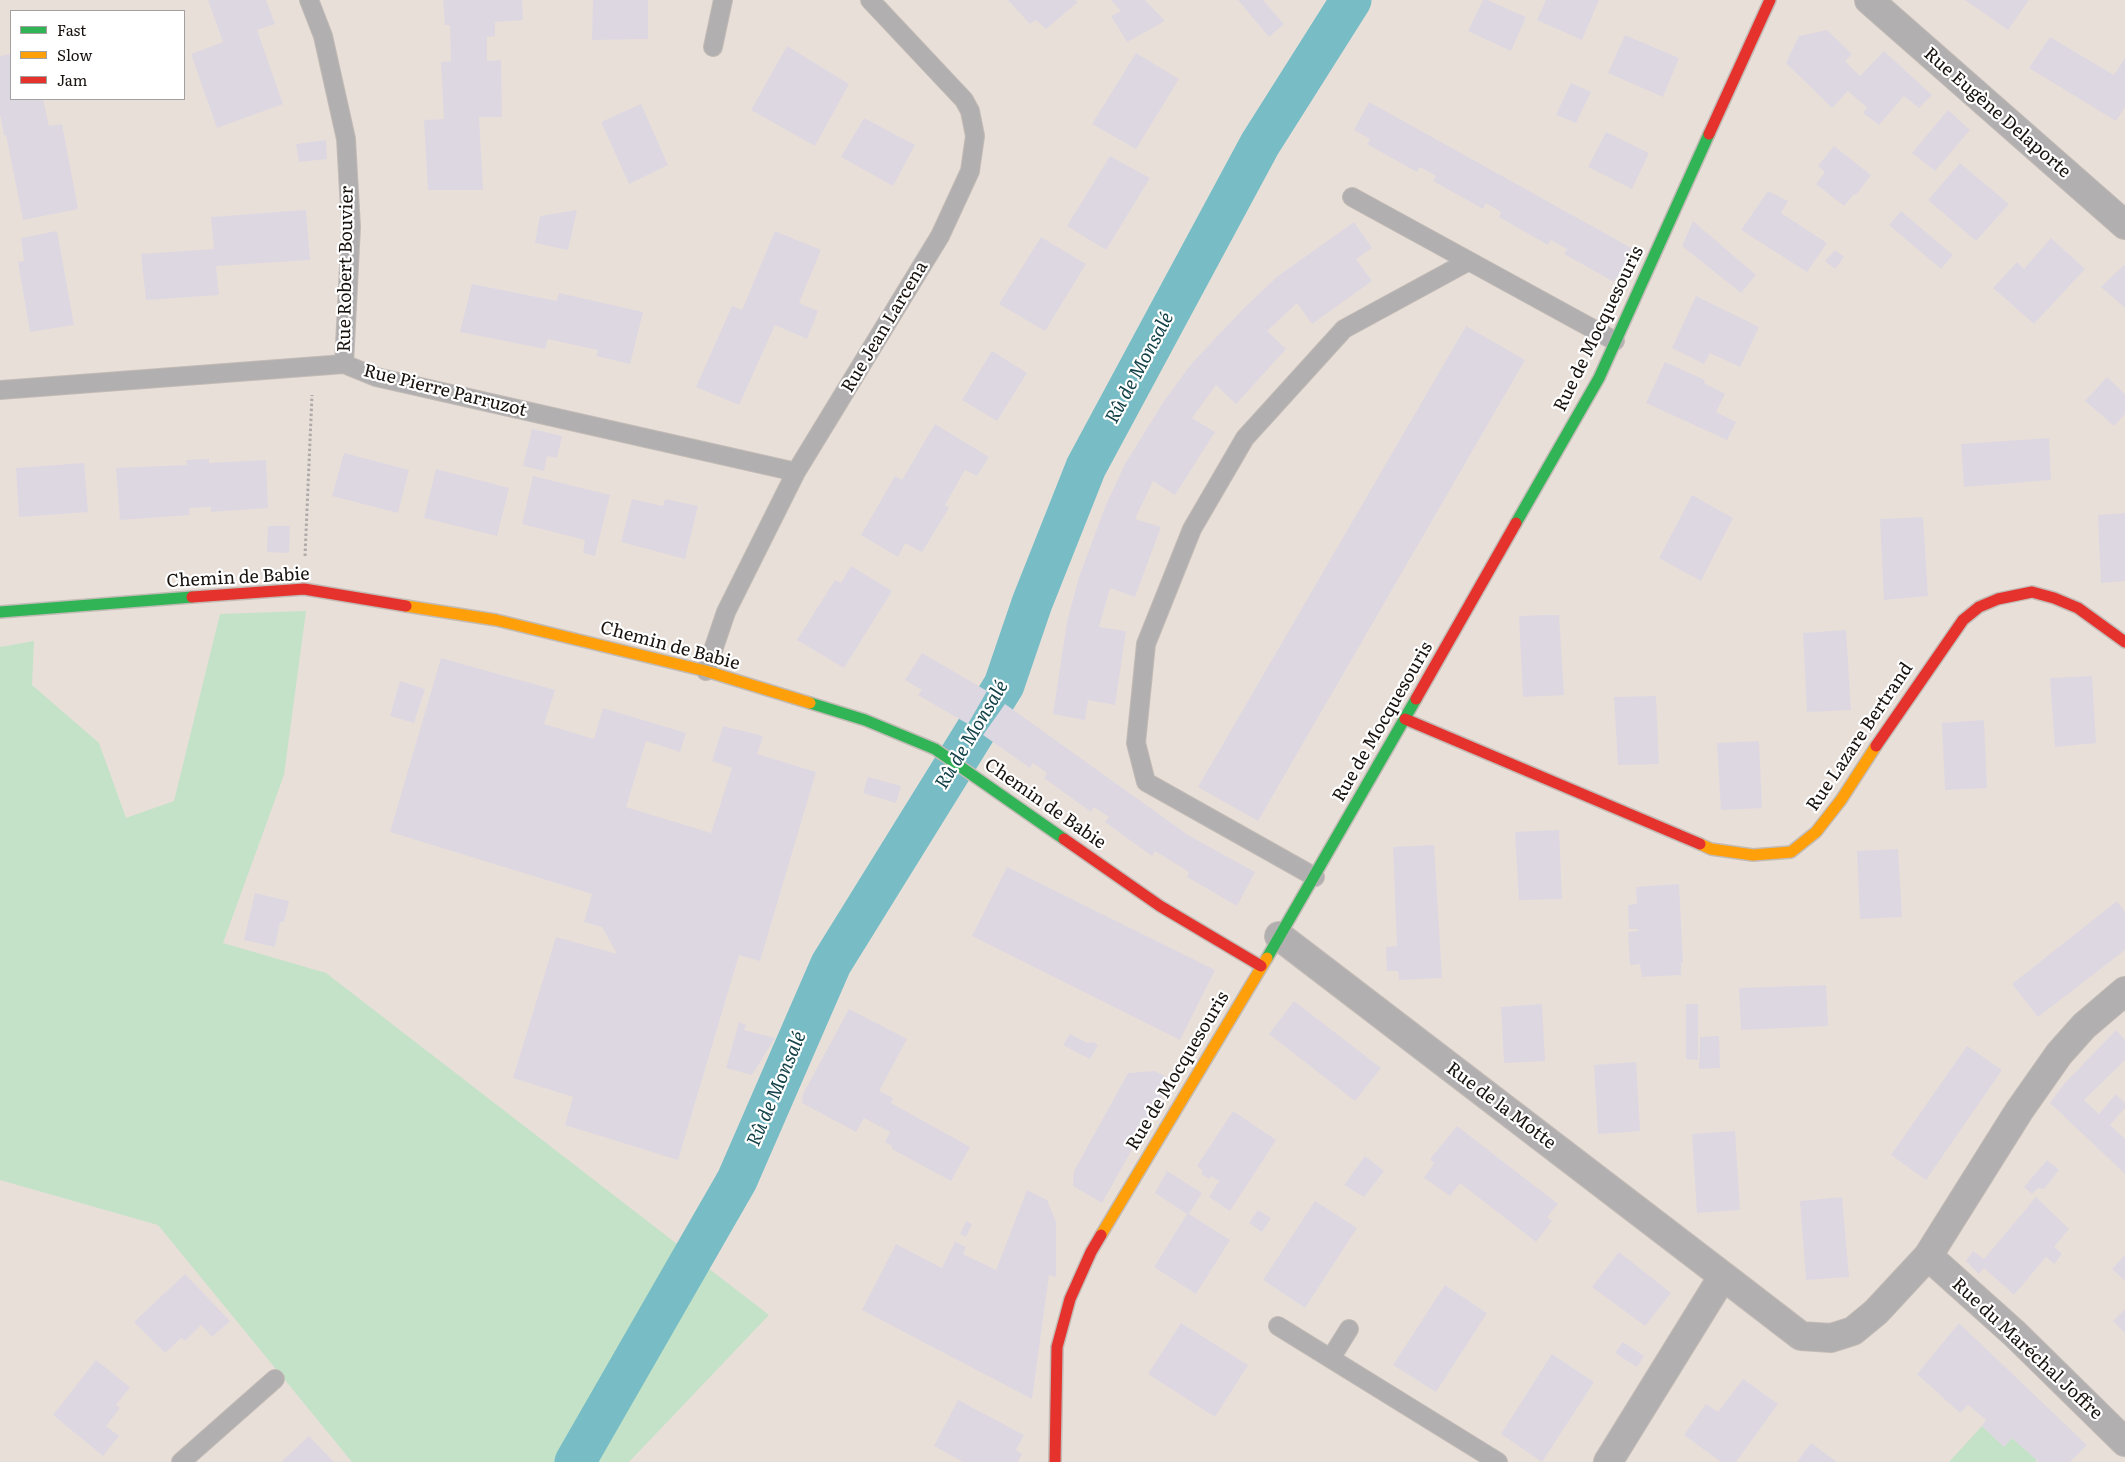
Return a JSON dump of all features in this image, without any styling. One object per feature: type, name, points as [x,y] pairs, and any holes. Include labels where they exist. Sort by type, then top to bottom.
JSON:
[{"type":"street","name":"Rue de Mocquesouris","points":[[1055,1462],[1057,1347],[1070,1299],[1091,1252],[1315,877],[1599,378],[1770,0]]},
{"type":"street","name":"Rue Eugène Delaporte","points":[[1869,0],[2125,225]]},
{"type":"street","name":"Chemin de Babie","points":[[0,612],[304,589],[496,620],[706,671],[865,720],[937,750],[1160,906],[1261,966]]},
{"type":"street","name":"Rue Lazare Bertrand","points":[[1405,719],[1711,849],[1753,855],[1790,852],[1816,832],[1841,800],[1907,698],[1963,620],[1978,607],[1998,599],[2032,592],[2054,598],[2078,608],[2125,642]]},
{"type":"street","name":"Rue de la Motte","points":[[1279,936],[1801,1336],[1831,1338],[1853,1331],[1876,1312],[1928,1256],[2019,1111],[2059,1054],[2084,1026],[2125,991]]},
{"type":"street","name":"Rue du Maréchal Joffre","points":[[1928,1256],[2015,1334],[2125,1442]]},
{"type":"street","points":[[1608,1462],[1723,1276]]},
{"type":"lane","name":"Rue Robert Bouvier","points":[[309,0],[323,36],[346,139],[351,227],[344,364]]},
{"type":"lane","points":[[713,48],[723,0]]},
{"type":"lane","name":"Rue Jean Larcena","points":[[706,671],[726,612],[796,472],[940,236],[970,170],[974,150],[974,124],[964,100],[870,0]]},
{"type":"lane","points":[[1352,197],[1616,342]]},
{"type":"lane","points":[[1315,877],[1146,782],[1136,743],[1146,644],[1192,529],[1245,438],[1344,329],[1469,261]]},
{"type":"lane","name":"Rue Pierre Parruzot","points":[[0,390],[344,364],[376,377],[796,472]]},
{"type":"lane","points":[[1278,1326],[1498,1462]]},
{"type":"lane","points":[[1331,1358],[1349,1329]]},
{"type":"lane","points":[[181,1462],[275,1380]]},
{"type":"path","points":[[304,589],[313,366]]},
{"type":"green space","points":[[306,611],[284,775],[223,943],[326,973],[769,1315],[629,1462],[352,1462],[158,1225],[0,1180],[0,647],[34,641],[32,685],[99,743],[126,818],[174,801],[220,614]]},
{"type":"green space","points":[[1982,1426],[2004,1447],[2012,1438],[2037,1460],[2035,1462],[1949,1462]]},
{"type":"building","points":[[208,0],[266,0],[275,24],[257,30],[283,104],[217,128],[191,54],[223,42]]},
{"type":"building","points":[[443,0],[522,0],[523,20],[495,22],[495,36],[487,37],[487,61],[501,60],[502,117],[479,117],[483,190],[428,190],[424,120],[444,119],[441,62],[451,61],[450,25],[445,25]]},
{"type":"building","points":[[593,0],[648,0],[648,39],[592,40]]},
{"type":"building","points":[[1008,0],[1075,0],[1078,2],[1046,29],[1036,20],[1030,24]]},
{"type":"building","points":[[1111,0],[1145,0],[1165,21],[1127,42],[1111,16],[1121,11]]},
{"type":"building","points":[[1238,0],[1263,0],[1284,24],[1269,37]]},
{"type":"building","points":[[1483,0],[1526,17],[1511,51],[1468,31]]},
{"type":"building","points":[[1546,0],[1599,0],[1582,40],[1537,20]]},
{"type":"building","points":[[1965,0],[2029,0],[2008,30]]},
{"type":"building","points":[[1827,30],[1852,54],[1845,61],[1860,76],[1884,51],[1932,95],[1919,108],[1904,96],[1879,125],[1863,113],[1867,108],[1848,91],[1832,108],[1786,63],[1799,36]]},
{"type":"building","points":[[1625,35],[1679,58],[1663,97],[1608,73]]},
{"type":"building","points":[[2050,37],[2114,75],[2125,58],[2125,107],[2116,121],[2029,68]]},
{"type":"building","points":[[787,46],[849,84],[815,146],[751,110]]},
{"type":"building","points":[[1136,53],[1179,79],[1136,149],[1092,124]]},
{"type":"building","points":[[10,54],[10,100],[43,100],[49,126],[62,124],[78,209],[23,220],[0,114],[0,56]]},
{"type":"building","points":[[1571,83],[1591,92],[1576,123],[1556,115]]},
{"type":"building","points":[[1369,102],[1633,249],[1614,282],[1564,254],[1567,249],[1551,240],[1548,245],[1499,217],[1501,212],[1486,203],[1483,209],[1433,181],[1436,176],[1420,167],[1417,172],[1367,144],[1370,139],[1354,130]]},
{"type":"building","points":[[641,104],[668,165],[629,184],[601,122]]},
{"type":"building","points":[[1948,110],[1970,130],[1935,171],[1912,153]]},
{"type":"building","points":[[864,118],[915,145],[893,186],[841,157]]},
{"type":"building","points":[[1606,132],[1649,153],[1632,189],[1588,167]]},
{"type":"building","points":[[326,140],[327,159],[299,162],[296,144]]},
{"type":"building","points":[[1834,146],[1871,175],[1856,195],[1854,194],[1844,206],[1816,184],[1825,172],[1818,166]]},
{"type":"building","points":[[1110,156],[1150,178],[1106,250],[1067,226]]},
{"type":"building","points":[[1960,163],[2009,204],[1976,241],[1928,200]]},
{"type":"building","points":[[1768,191],[1788,201],[1781,213],[1827,243],[1807,272],[1741,230]]},
{"type":"building","points":[[306,210],[310,260],[216,266],[219,295],[146,300],[141,254],[214,249],[211,217]]},
{"type":"building","points":[[577,210],[568,250],[535,243],[540,216]]},
{"type":"building","points":[[1901,211],[1953,255],[1941,269],[1889,225]]},
{"type":"building","points":[[1693,221],[1756,275],[1741,293],[1682,246]]},
{"type":"building","points":[[1354,222],[1372,248],[1356,259],[1372,281],[1312,324],[1297,303],[1267,331],[1286,349],[1247,392],[1236,404],[1216,385],[1192,418],[1215,432],[1175,495],[1153,481],[1135,519],[1161,527],[1135,597],[1110,588],[1099,627],[1126,631],[1115,705],[1088,700],[1085,720],[1053,714],[1067,622],[1079,577],[1105,507],[1125,464],[1164,401],[1192,363],[1243,309],[1278,276]]},
{"type":"building","points":[[57,231],[74,325],[30,332],[18,262],[24,261],[21,238]]},
{"type":"building","points":[[775,231],[821,250],[799,303],[818,311],[807,339],[775,325],[739,405],[696,387],[732,306],[742,310]]},
{"type":"building","points":[[1041,237],[1086,264],[1045,331],[999,304]]},
{"type":"building","points":[[2051,238],[2085,269],[2034,324],[1993,288],[2017,262],[2024,269]]},
{"type":"building","points":[[1835,250],[1844,257],[1835,269],[1825,261]]},
{"type":"building","points":[[2125,266],[2125,308],[2101,287]]},
{"type":"building","points":[[472,284],[557,301],[559,293],[643,312],[630,364],[596,356],[598,350],[548,339],[545,349],[460,332]]},
{"type":"building","points":[[1696,296],[1759,327],[1740,367],[1710,353],[1704,364],[1672,348]]},
{"type":"building","points":[[1466,326],[1525,360],[1258,821],[1198,787]]},
{"type":"building","points":[[992,351],[1027,373],[997,421],[962,400]]},
{"type":"building","points":[[1665,362],[1705,380],[1704,383],[1725,394],[1716,412],[1736,422],[1727,440],[1646,403]]},
{"type":"building","points":[[2107,377],[2125,394],[2125,414],[2114,426],[2085,401]]},
{"type":"building","points":[[935,424],[989,457],[977,476],[965,470],[945,505],[949,508],[922,552],[905,543],[898,557],[861,535],[895,476],[902,480]]},
{"type":"building","points":[[532,429],[562,436],[557,458],[547,456],[544,471],[523,466]]},
{"type":"building","points":[[2049,438],[2051,480],[1964,487],[1961,444]]},
{"type":"building","points":[[344,453],[409,470],[398,513],[332,496]]},
{"type":"building","points":[[209,459],[209,463],[266,460],[268,508],[211,512],[211,507],[189,508],[190,515],[120,520],[116,468],[187,465],[186,460]]},
{"type":"building","points":[[84,463],[88,512],[19,517],[16,468]]},
{"type":"building","points":[[436,469],[509,488],[497,536],[424,518]]},
{"type":"building","points":[[533,476],[610,495],[595,556],[583,553],[585,540],[522,524]]},
{"type":"building","points":[[1692,495],[1733,518],[1701,581],[1659,558]]},
{"type":"building","points":[[632,499],[663,506],[665,499],[698,506],[685,559],[621,542]]},
{"type":"building","points":[[2125,513],[2125,581],[2101,583],[2098,515]]},
{"type":"building","points":[[1923,517],[1928,596],[1884,600],[1880,519]]},
{"type":"building","points":[[268,526],[290,526],[289,553],[267,552]]},
{"type":"building","points":[[851,566],[892,591],[844,668],[797,640],[835,580],[841,583]]},
{"type":"building","points":[[1559,615],[1564,695],[1523,697],[1519,616]]},
{"type":"building","points":[[1846,630],[1851,710],[1807,712],[1803,633]]},
{"type":"building","points":[[922,653],[987,691],[968,724],[918,695],[922,690],[905,680]]},
{"type":"building","points":[[441,658],[555,690],[544,724],[594,739],[603,708],[686,733],[680,752],[646,741],[626,807],[711,833],[732,768],[712,761],[723,726],[763,736],[757,754],[816,772],[760,961],[739,955],[678,1160],[565,1125],[573,1097],[513,1078],[556,937],[617,954],[602,927],[584,922],[592,894],[390,832]]},
{"type":"building","points":[[2092,676],[2096,743],[2055,747],[2050,678]]},
{"type":"building","points":[[400,681],[425,689],[414,723],[390,716]]},
{"type":"building","points":[[1656,696],[1659,764],[1618,765],[1614,697]]},
{"type":"building","points":[[1005,704],[1188,835],[1255,872],[1237,906],[1187,877],[1189,872],[1155,851],[1152,856],[1105,822],[1109,817],[1094,807],[1091,812],[1044,778],[1047,773],[1033,763],[1030,768],[983,735]]},
{"type":"building","points":[[1984,720],[1987,788],[1945,790],[1942,723]]},
{"type":"building","points":[[1759,741],[1762,808],[1721,810],[1717,743]]},
{"type":"building","points":[[868,777],[901,786],[896,803],[863,793]]},
{"type":"building","points":[[1559,830],[1562,899],[1519,900],[1515,832]]},
{"type":"building","points":[[1434,845],[1442,978],[1399,980],[1398,971],[1387,971],[1386,947],[1397,946],[1393,847]]},
{"type":"building","points":[[1898,849],[1902,917],[1860,919],[1857,851]]},
{"type":"building","points":[[1007,867],[1215,970],[1180,1040],[972,936]]},
{"type":"building","points":[[1679,884],[1683,963],[1681,963],[1681,975],[1642,977],[1640,964],[1630,965],[1628,932],[1638,931],[1638,929],[1629,929],[1628,905],[1637,904],[1636,887]]},
{"type":"building","points":[[255,893],[289,901],[284,922],[280,922],[275,947],[244,940]]},
{"type":"building","points":[[2117,901],[2125,912],[2125,950],[2038,1017],[2012,984]]},
{"type":"building","points":[[1826,985],[1828,1026],[1741,1030],[1739,988]]},
{"type":"building","points":[[1294,1001],[1381,1068],[1355,1101],[1269,1034]]},
{"type":"building","points":[[1542,1004],[1545,1061],[1504,1063],[1501,1007]]},
{"type":"building","points":[[1686,1004],[1698,1004],[1698,1060],[1686,1059]]},
{"type":"building","points":[[849,1009],[907,1039],[879,1091],[893,1098],[891,1103],[970,1147],[951,1181],[892,1149],[892,1146],[885,1142],[890,1132],[864,1118],[856,1132],[802,1103],[803,1094]]},
{"type":"building","points":[[739,1022],[746,1025],[744,1030],[775,1038],[752,1075],[726,1068]]},
{"type":"building","points":[[2116,1030],[2125,1040],[2125,1060],[2084,1100],[2099,1114],[2116,1094],[2125,1103],[2125,1108],[2110,1125],[2125,1139],[2125,1174],[2050,1103],[2064,1084]]},
{"type":"building","points":[[1070,1034],[1087,1043],[1093,1042],[1098,1045],[1090,1059],[1063,1045]]},
{"type":"building","points":[[1719,1036],[1720,1068],[1699,1069],[1700,1037]]},
{"type":"building","points":[[1967,1046],[2002,1070],[1926,1180],[1891,1155]]},
{"type":"building","points":[[1636,1062],[1640,1131],[1598,1134],[1594,1065]]},
{"type":"building","points":[[1155,1071],[1171,1080],[1102,1203],[1073,1186],[1074,1171],[1128,1073]]},
{"type":"building","points":[[1233,1111],[1276,1140],[1230,1211],[1209,1197],[1219,1181],[1211,1176],[1209,1179],[1201,1174],[1203,1171],[1197,1166]]},
{"type":"building","points":[[1457,1126],[1558,1204],[1547,1217],[1552,1221],[1536,1242],[1460,1183],[1450,1196],[1424,1178],[1434,1163],[1430,1159]]},
{"type":"building","points":[[1735,1131],[1740,1210],[1697,1213],[1692,1134]]},
{"type":"building","points":[[1365,1156],[1384,1171],[1364,1197],[1344,1185]]},
{"type":"building","points":[[2047,1160],[2059,1170],[2044,1189],[2038,1188],[2032,1194],[2024,1187]]},
{"type":"building","points":[[1167,1171],[1202,1193],[1189,1214],[1230,1240],[1196,1294],[1154,1267],[1187,1214],[1155,1193]]},
{"type":"building","points":[[1027,1190],[1047,1200],[1056,1222],[1056,1277],[1049,1275],[1032,1399],[862,1310],[896,1244],[942,1268],[955,1242],[966,1247],[963,1254],[996,1270]]},
{"type":"building","points":[[1842,1197],[1849,1277],[1806,1280],[1800,1201]]},
{"type":"building","points":[[2036,1197],[2069,1229],[2054,1247],[2062,1254],[2054,1264],[2046,1257],[2014,1295],[1984,1268],[1979,1274],[1966,1261],[1973,1251],[1984,1259]]},
{"type":"building","points":[[1315,1201],[1357,1228],[1305,1308],[1263,1280]]},
{"type":"building","points":[[1258,1210],[1271,1218],[1262,1232],[1249,1223]]},
{"type":"building","points":[[966,1221],[972,1224],[966,1237],[960,1234]]},
{"type":"building","points":[[1619,1252],[1671,1293],[1645,1326],[1592,1287]]},
{"type":"building","points":[[2125,1255],[2125,1281],[2112,1269]]},
{"type":"building","points":[[185,1274],[230,1321],[212,1337],[201,1325],[185,1341],[181,1338],[165,1353],[134,1322]]},
{"type":"building","points":[[1445,1285],[1487,1313],[1436,1392],[1393,1365]]},
{"type":"building","points":[[2125,1309],[2125,1333],[2113,1321]]},
{"type":"building","points":[[1181,1323],[1248,1365],[1215,1417],[1148,1374]]},
{"type":"building","points":[[1959,1323],[2087,1445],[2070,1462],[2039,1462],[2012,1438],[2004,1447],[1982,1426],[1986,1420],[1968,1405],[1960,1413],[1917,1374]]},
{"type":"building","points":[[1623,1342],[1644,1356],[1637,1367],[1615,1353]]},
{"type":"building","points":[[1552,1354],[1594,1382],[1542,1462],[1501,1434]]},
{"type":"building","points":[[96,1360],[130,1387],[116,1405],[120,1408],[106,1426],[119,1436],[103,1456],[53,1415]]},
{"type":"building","points":[[1743,1379],[1778,1404],[1736,1462],[1721,1462],[1684,1435],[1706,1404],[1718,1412]]},
{"type":"building","points":[[958,1400],[1024,1435],[1016,1450],[1022,1454],[1018,1462],[963,1462],[934,1446]]},
{"type":"building","points":[[309,1436],[334,1462],[281,1462]]},
{"type":"building","points":[[1811,1443],[1837,1462],[1797,1462]]},
{"type":"waterway","name":"Rû de Monsalé","points":[[575,1462],[737,1180],[831,964],[1004,685],[1032,603],[1086,467],[1260,144],[1351,0]]},
{"type":"traffic: fast","points":[[1516,523],[1599,378],[1709,134]]},
{"type":"traffic: fast","points":[[0,612],[192,597]]},
{"type":"traffic: fast","points":[[1267,958],[1416,699]]},
{"type":"traffic: fast","points":[[810,703],[865,720],[935,749],[1064,839]]},
{"type":"traffic: slow","points":[[406,606],[496,620],[706,671],[810,703]]},
{"type":"traffic: slow","points":[[1700,844],[1711,849],[1753,855],[1791,852],[1816,832],[1841,800],[1876,746]]},
{"type":"traffic: slow","points":[[1101,1235],[1267,958]]},
{"type":"traffic: jam","points":[[1709,134],[1770,0]]},
{"type":"traffic: jam","points":[[1416,699],[1516,523]]},
{"type":"traffic: jam","points":[[192,597],[304,589],[406,606]]},
{"type":"traffic: jam","points":[[1876,746],[1963,620],[1979,607],[1998,599],[2032,592],[2054,598],[2078,608],[2125,642]]},
{"type":"traffic: jam","points":[[1405,719],[1700,844]]},
{"type":"traffic: jam","points":[[1064,839],[1160,906],[1261,966]]},
{"type":"traffic: jam","points":[[1055,1462],[1057,1347],[1070,1299],[1091,1252],[1101,1235]]}]
